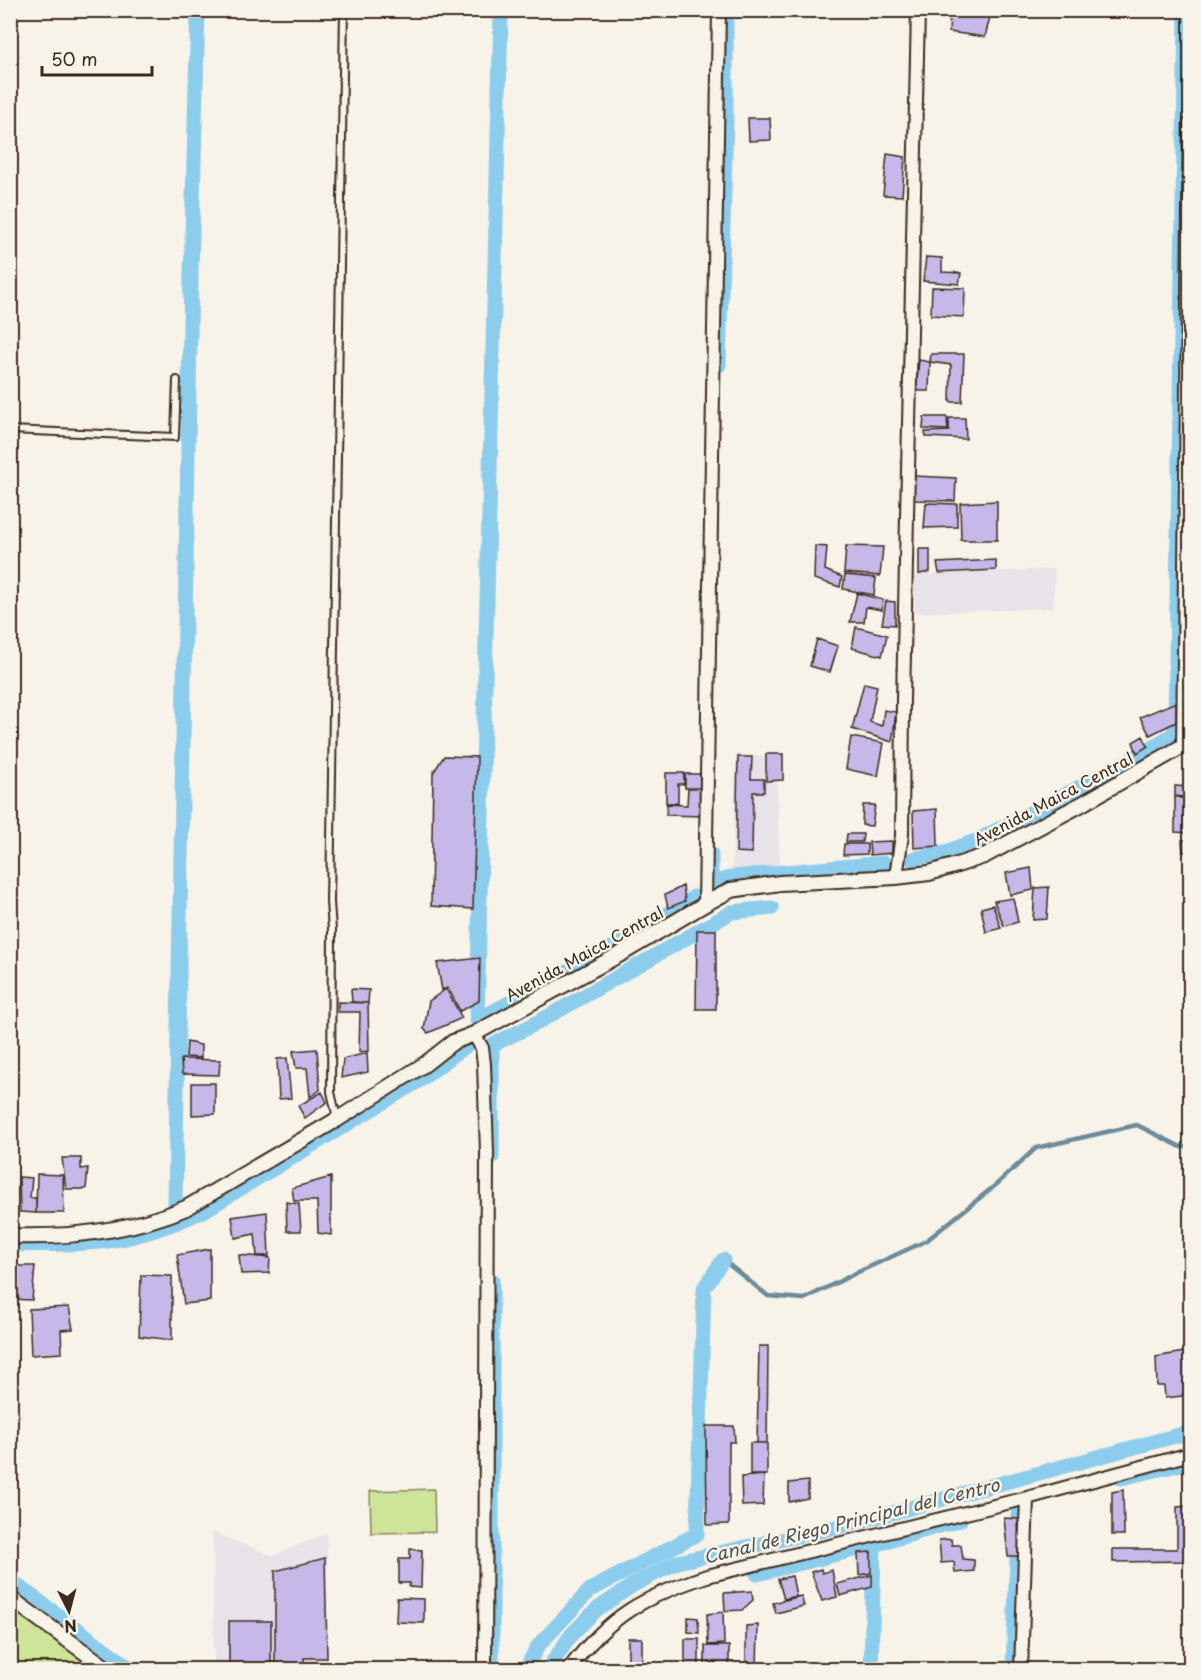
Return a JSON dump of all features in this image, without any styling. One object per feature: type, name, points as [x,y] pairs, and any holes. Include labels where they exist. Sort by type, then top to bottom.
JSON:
[{"type":"street","points":[[705,904],[719,10]]},
{"type":"street","points":[[896,877],[903,835],[903,700],[918,10]]},
{"type":"street","points":[[1187,744],[1190,123]]},
{"type":"street","name":"Avenida Maica Central","points":[[10,1236],[80,1234],[136,1225],[165,1217],[186,1208],[338,1119],[425,1064],[453,1042],[474,1034],[626,951],[731,890],[753,886],[929,873],[984,856],[1187,744]]},
{"type":"street","points":[[474,1034],[482,1048],[484,1064],[487,1152],[485,1670]]},
{"type":"street","points":[[568,1670],[587,1645],[613,1621],[639,1603],[666,1589],[706,1576],[1191,1454]]},
{"type":"street","points":[[1021,1670],[1027,1497]]},
{"type":"street","points":[[10,1598],[109,1670]]},
{"type":"lane","points":[[338,1119],[331,1092],[332,930],[330,902],[344,10]]},
{"type":"lane","points":[[10,430],[175,437],[177,380]]},
{"type":"shaded area","points":[[1055,569],[1053,608],[915,613],[914,575]]},
{"type":"shaded area","points":[[736,754],[776,758],[780,872],[732,877]]},
{"type":"shaded area","points":[[213,1532],[273,1556],[327,1533],[328,1669],[214,1669]]},
{"type":"green space","points":[[434,1489],[435,1532],[371,1533],[370,1491]]},
{"type":"green space","points":[[11,1609],[95,1669],[11,1669]]},
{"type":"building","points":[[950,12],[990,17],[985,37],[949,32]]},
{"type":"building","points":[[748,118],[770,118],[771,140],[749,141]]},
{"type":"building","points":[[887,154],[905,157],[902,196],[883,195]]},
{"type":"building","points":[[926,257],[942,258],[942,272],[961,273],[959,284],[923,281]]},
{"type":"building","points":[[932,287],[965,288],[964,317],[931,315]]},
{"type":"building","points":[[931,354],[964,354],[962,402],[950,402],[951,365],[930,362]]},
{"type":"building","points":[[919,360],[930,362],[929,391],[916,391]]},
{"type":"building","points":[[924,417],[947,417],[948,430],[923,429]]},
{"type":"building","points":[[949,418],[965,418],[966,439],[926,437],[925,432],[949,431]]},
{"type":"building","points":[[914,476],[956,478],[955,501],[914,500]]},
{"type":"building","points":[[997,501],[997,540],[961,540],[960,503]]},
{"type":"building","points":[[926,503],[957,504],[957,527],[924,528]]},
{"type":"building","points":[[815,546],[827,547],[825,570],[842,577],[840,587],[814,579]]},
{"type":"building","points":[[846,546],[883,547],[880,576],[844,573]]},
{"type":"building","points":[[919,549],[930,549],[930,572],[919,574]]},
{"type":"building","points":[[996,560],[996,570],[939,573],[937,563]]},
{"type":"building","points":[[845,575],[876,578],[874,595],[843,589]]},
{"type":"building","points":[[857,593],[883,600],[882,610],[866,607],[864,622],[850,622]]},
{"type":"building","points":[[886,601],[895,602],[895,625],[882,624]]},
{"type":"building","points":[[856,627],[887,635],[882,656],[852,648]]},
{"type":"building","points":[[817,639],[838,646],[830,672],[810,666]]},
{"type":"building","points":[[864,683],[877,686],[870,722],[882,726],[884,710],[896,712],[892,742],[852,729]]},
{"type":"building","points":[[1176,702],[1176,722],[1150,735],[1140,717]]},
{"type":"building","points":[[1143,736],[1148,746],[1137,753],[1133,742]]},
{"type":"building","points":[[851,737],[884,743],[878,776],[846,769]]},
{"type":"building","points":[[766,754],[783,754],[783,780],[766,781]]},
{"type":"building","points":[[444,756],[477,757],[473,909],[431,906],[433,773]]},
{"type":"building","points":[[738,757],[752,757],[751,779],[764,779],[764,792],[753,792],[752,853],[736,852]]},
{"type":"building","points":[[666,773],[684,773],[684,784],[678,784],[678,803],[666,803]]},
{"type":"building","points":[[685,774],[704,774],[704,788],[685,788]]},
{"type":"building","points":[[1175,786],[1190,787],[1190,798],[1175,796]]},
{"type":"building","points":[[688,788],[704,788],[703,816],[666,815],[667,804],[687,805]]},
{"type":"building","points":[[1175,796],[1184,799],[1186,809],[1190,809],[1190,833],[1175,832]]},
{"type":"building","points":[[863,805],[875,805],[872,826],[862,825]]},
{"type":"building","points":[[937,809],[938,846],[914,848],[913,811]]},
{"type":"building","points":[[847,834],[863,834],[862,842],[846,842]]},
{"type":"building","points":[[1182,840],[1190,840],[1190,852],[1183,852]]},
{"type":"building","points":[[892,841],[892,853],[870,855],[869,842]]},
{"type":"building","points":[[844,844],[867,844],[867,854],[843,855]]},
{"type":"building","points":[[1031,868],[1033,890],[1010,895],[1006,873]]},
{"type":"building","points":[[683,886],[685,901],[668,908],[665,895]]},
{"type":"building","points":[[1049,887],[1047,919],[1033,920],[1035,888]]},
{"type":"building","points":[[1013,898],[1018,922],[1004,926],[994,901]]},
{"type":"building","points":[[993,905],[1001,928],[986,932],[981,908]]},
{"type":"building","points":[[697,930],[716,930],[716,1009],[696,1009]]},
{"type":"building","points":[[480,958],[479,1001],[460,1011],[448,988],[442,990],[437,963]]},
{"type":"building","points":[[351,989],[369,990],[368,1003],[352,1002]]},
{"type":"building","points":[[446,989],[462,1018],[428,1033],[424,1029],[429,1001]]},
{"type":"building","points":[[338,1002],[368,1003],[369,1051],[359,1052],[360,1012],[338,1012]]},
{"type":"building","points":[[187,1042],[201,1045],[201,1058],[186,1057]]},
{"type":"building","points":[[317,1049],[320,1090],[310,1097],[307,1068],[296,1068],[293,1051]]},
{"type":"building","points":[[367,1053],[368,1072],[341,1078],[343,1059]]},
{"type":"building","points":[[287,1058],[291,1098],[279,1099],[277,1059]]},
{"type":"building","points":[[181,1059],[220,1060],[219,1075],[182,1074]]},
{"type":"building","points":[[192,1083],[215,1083],[215,1114],[192,1115]]},
{"type":"building","points":[[322,1092],[327,1102],[305,1118],[298,1106]]},
{"type":"building","points":[[62,1158],[81,1158],[81,1169],[88,1168],[86,1189],[66,1189]]},
{"type":"building","points":[[37,1174],[63,1175],[64,1213],[36,1213]]},
{"type":"building","points":[[19,1177],[32,1178],[30,1198],[36,1198],[36,1213],[20,1212]]},
{"type":"building","points":[[331,1177],[331,1235],[318,1233],[317,1201],[294,1201],[292,1188]]},
{"type":"building","points":[[286,1202],[299,1204],[301,1231],[287,1231]]},
{"type":"building","points":[[267,1212],[269,1256],[257,1256],[255,1234],[235,1238],[232,1217]]},
{"type":"building","points":[[210,1249],[210,1301],[184,1304],[177,1255]]},
{"type":"building","points":[[239,1255],[270,1258],[269,1273],[241,1274]]},
{"type":"building","points":[[10,1266],[35,1266],[32,1300],[11,1299]]},
{"type":"building","points":[[141,1275],[172,1276],[172,1340],[139,1336]]},
{"type":"building","points":[[69,1307],[73,1329],[61,1330],[62,1353],[31,1355],[29,1309]]},
{"type":"building","points":[[759,1346],[768,1346],[767,1443],[757,1443]]},
{"type":"building","points":[[1190,1351],[1190,1380],[1182,1396],[1165,1398],[1164,1386],[1157,1386],[1156,1357]]},
{"type":"building","points":[[706,1426],[734,1426],[735,1442],[729,1442],[729,1524],[707,1525]]},
{"type":"building","points":[[750,1443],[767,1443],[767,1475],[750,1475]]},
{"type":"building","points":[[764,1475],[763,1505],[742,1506],[741,1477]]},
{"type":"building","points":[[808,1481],[808,1498],[789,1502],[789,1483]]},
{"type":"building","points":[[1123,1490],[1124,1535],[1112,1535],[1112,1492]]},
{"type":"building","points":[[1190,1506],[1190,1561],[1113,1562],[1113,1549],[1177,1549],[1177,1507]]},
{"type":"building","points":[[1004,1518],[1018,1519],[1019,1556],[1008,1556]]},
{"type":"building","points":[[951,1539],[952,1545],[961,1545],[963,1559],[974,1560],[974,1571],[955,1573],[954,1562],[941,1563],[939,1540]]},
{"type":"building","points":[[410,1549],[422,1550],[421,1588],[409,1587],[410,1583],[399,1583],[399,1559],[410,1559]]},
{"type":"building","points":[[871,1552],[871,1573],[859,1575],[858,1553]]},
{"type":"building","points":[[325,1558],[327,1658],[304,1658],[304,1670],[275,1670],[275,1571]]},
{"type":"building","points":[[821,1569],[822,1573],[832,1570],[837,1597],[822,1601],[811,1572]]},
{"type":"building","points":[[872,1575],[872,1587],[840,1596],[837,1584]]},
{"type":"building","points":[[792,1576],[796,1596],[784,1599],[778,1579]]},
{"type":"building","points":[[752,1591],[753,1600],[742,1610],[725,1611],[724,1593]]},
{"type":"building","points":[[801,1596],[804,1606],[776,1613],[773,1603]]},
{"type":"building","points":[[397,1598],[424,1599],[424,1623],[396,1622]]},
{"type":"building","points":[[723,1612],[724,1644],[708,1645],[707,1614]]},
{"type":"building","points":[[688,1617],[698,1618],[699,1633],[688,1632]]},
{"type":"building","points":[[229,1621],[271,1621],[271,1667],[229,1667]]},
{"type":"building","points":[[758,1625],[757,1670],[746,1670],[746,1626]]},
{"type":"building","points":[[628,1638],[642,1638],[642,1668],[628,1668]]},
{"type":"building","points":[[685,1639],[699,1639],[699,1670],[685,1670]]},
{"type":"building","points":[[705,1646],[729,1646],[729,1670],[705,1670]]},
{"type":"waterway","points":[[175,1206],[191,275],[198,10]]},
{"type":"waterway","points":[[477,1020],[501,10]]},
{"type":"waterway","points":[[719,365],[726,119],[726,10]]},
{"type":"waterway","points":[[1175,733],[1186,10]]},
{"type":"waterway","points":[[912,859],[948,851],[978,840],[1124,764],[1176,733]]},
{"type":"waterway","points":[[711,854],[711,873],[715,883]]},
{"type":"waterway","points":[[714,884],[732,877],[885,863]]},
{"type":"waterway","points":[[477,1020],[623,942],[694,897]]},
{"type":"waterway","points":[[492,1157],[492,1045],[533,1025],[732,912],[772,908]]},
{"type":"waterway","points":[[10,1245],[77,1244],[126,1238],[153,1231],[192,1216],[420,1080],[467,1045]]},
{"type":"waterway","points":[[723,1260],[768,1296],[804,1299],[926,1241],[997,1184],[1036,1148],[1137,1125],[1181,1147],[1190,1146]]},
{"type":"waterway","points":[[525,1670],[538,1646],[590,1590],[697,1534],[704,1288],[723,1260]]},
{"type":"waterway","points":[[492,1280],[492,1670]]},
{"type":"waterway","name":"Canal de Riego Principal del Centro","points":[[547,1670],[572,1634],[596,1610],[633,1585],[677,1562],[888,1514],[1190,1432]]},
{"type":"waterway","points":[[1121,1478],[1190,1462]]},
{"type":"waterway","points":[[1013,1670],[1019,1502]]},
{"type":"waterway","points":[[757,1574],[874,1545],[960,1520]]},
{"type":"waterway","points":[[871,1670],[874,1545]]},
{"type":"waterway","points":[[10,1580],[133,1670]]}]
